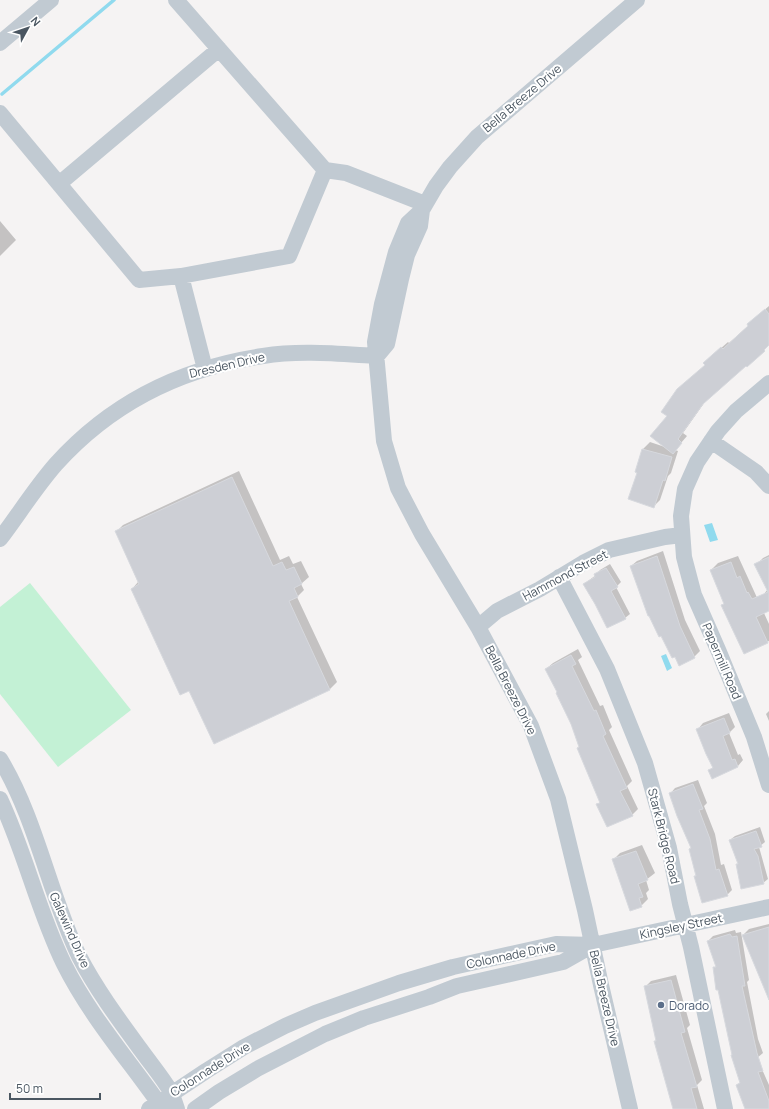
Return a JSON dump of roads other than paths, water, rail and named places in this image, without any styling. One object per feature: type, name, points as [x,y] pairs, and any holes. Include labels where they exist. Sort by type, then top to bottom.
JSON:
[{"type":"street","points":[[0,43],[51,0]]},
{"type":"street","points":[[176,0],[325,170],[346,173],[424,207]]},
{"type":"street","name":"Bella Breeze Drive","points":[[630,1109],[558,799],[531,726],[478,627],[422,534],[398,488],[384,441],[379,389],[378,356],[387,344],[400,279],[420,226],[424,207],[436,186],[450,167],[477,137],[637,0]]},
{"type":"street","points":[[60,183],[219,49]]},
{"type":"street","points":[[0,113],[60,183],[139,280],[181,276],[289,256],[325,170]]},
{"type":"street","points":[[181,276],[205,368]]},
{"type":"street","name":"Dresden Drive","points":[[0,539],[32,494],[56,464],[92,430],[129,403],[183,376],[205,368],[264,356],[301,353],[378,356]]},
{"type":"street","name":"Papermill Road","points":[[769,383],[736,411],[718,431],[697,462],[685,489],[681,516],[684,557],[694,595],[720,652],[754,737],[769,785]]},
{"type":"street","points":[[711,441],[756,472],[769,486]]},
{"type":"street","name":"Hammond Street","points":[[478,627],[497,611],[540,589],[583,563],[609,550],[665,537],[682,535]]},
{"type":"street","name":"Stark Bridge Road","points":[[559,577],[607,669],[645,763],[670,848],[680,904],[686,925],[724,1109]]},
{"type":"street","name":"Galewind Drive","points":[[0,758],[26,816],[65,924],[80,957],[117,1018],[171,1093],[177,1109]]},
{"type":"street","name":"Galewind Drive","points":[[0,799],[18,843],[49,928],[65,965],[103,1028],[158,1107]]},
{"type":"street","name":"Kingsley Street","points":[[593,945],[769,907]]},
{"type":"street","name":"Colonnade Drive","points":[[158,1107],[171,1093],[244,1047],[285,1026],[365,995],[405,981],[453,967],[556,944],[593,945]]},
{"type":"street","name":"Colonnade Drive","points":[[195,1109],[219,1092],[257,1069],[307,1043],[364,1018],[429,997],[457,986],[563,962],[593,945]]},
{"type":"water","points":[[712,523],[718,540],[710,542],[704,525]]},
{"type":"water","points":[[666,654],[672,668],[667,671],[661,656]]},
{"type":"waterway","points":[[2,94],[114,0]]},
{"type":"place","name":"Dorado","points":[[661,1005]]}]
